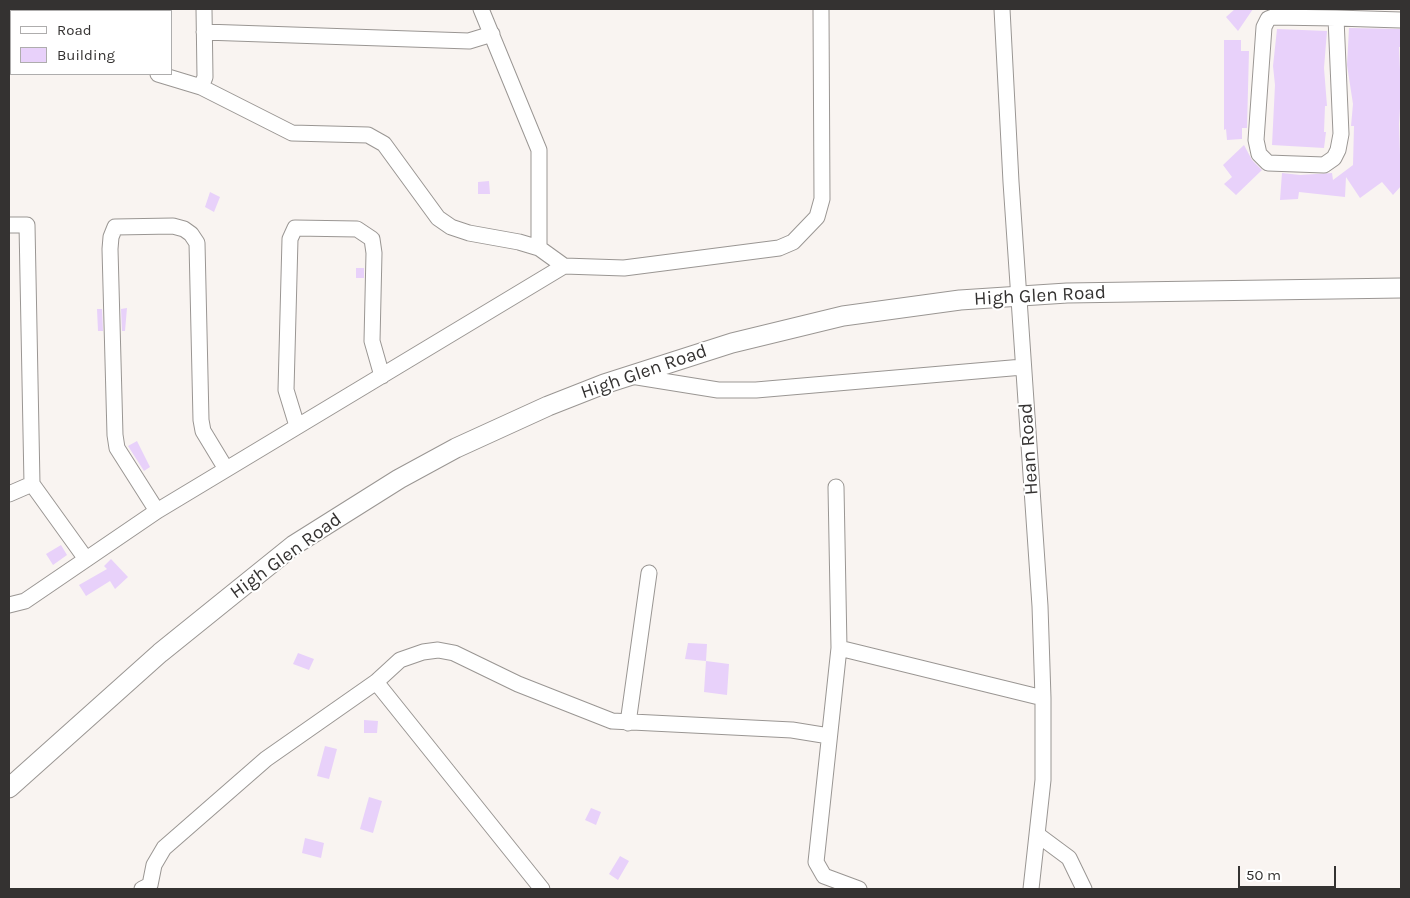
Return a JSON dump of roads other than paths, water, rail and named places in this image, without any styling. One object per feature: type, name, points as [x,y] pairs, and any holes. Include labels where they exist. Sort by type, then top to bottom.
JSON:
[{"type":"main road","name":"High Glen Road","points":[[9,788],[160,653],[294,545],[399,479],[456,448],[548,406],[628,376],[732,343],[843,316],[960,300],[1067,292],[1401,288]]},
{"type":"street","points":[[201,87],[205,77],[204,9]]},
{"type":"street","points":[[481,9],[539,150],[538,248]]},
{"type":"street","points":[[161,75],[201,87],[292,133],[368,135],[384,144],[438,218],[444,223],[469,233],[519,242],[538,248],[564,266],[624,268],[779,248],[793,242],[806,231],[818,216],[822,199],[821,9]]},
{"type":"street","name":"Hean Road","points":[[1002,9],[1018,296],[1040,606],[1043,780],[1031,889]]},
{"type":"street","points":[[1336,18],[1341,134],[1338,150],[1334,158],[1324,165],[1268,163],[1259,154],[1256,140],[1265,22],[1273,17],[1336,18],[1401,20]]},
{"type":"street","points":[[204,32],[469,41],[492,34]]},
{"type":"street","points":[[9,225],[27,225],[32,484],[86,559]]},
{"type":"street","points":[[157,511],[117,448],[115,435],[110,249],[111,237],[115,227],[173,226],[184,229],[192,234],[197,243],[201,420],[203,431],[226,469]]},
{"type":"street","points":[[297,426],[286,390],[290,239],[295,228],[357,229],[372,239],[374,253],[372,341],[382,376]]},
{"type":"street","points":[[9,605],[25,602],[157,511],[564,266]]},
{"type":"street","points":[[628,376],[718,390],[756,390],[1023,367]]},
{"type":"street","points":[[9,494],[32,484]]},
{"type":"street","points":[[836,487],[839,648],[816,862],[824,876],[859,889]]},
{"type":"street","points":[[628,723],[649,573]]},
{"type":"street","points":[[839,648],[1043,698]]},
{"type":"street","points":[[148,888],[154,865],[164,848],[266,759],[376,682],[400,660],[423,652],[438,650],[454,654],[518,684],[603,717],[628,723],[792,730],[829,736]]},
{"type":"street","points":[[376,682],[542,889]]},
{"type":"street","points":[[1038,836],[1069,858],[1084,889]]}]
